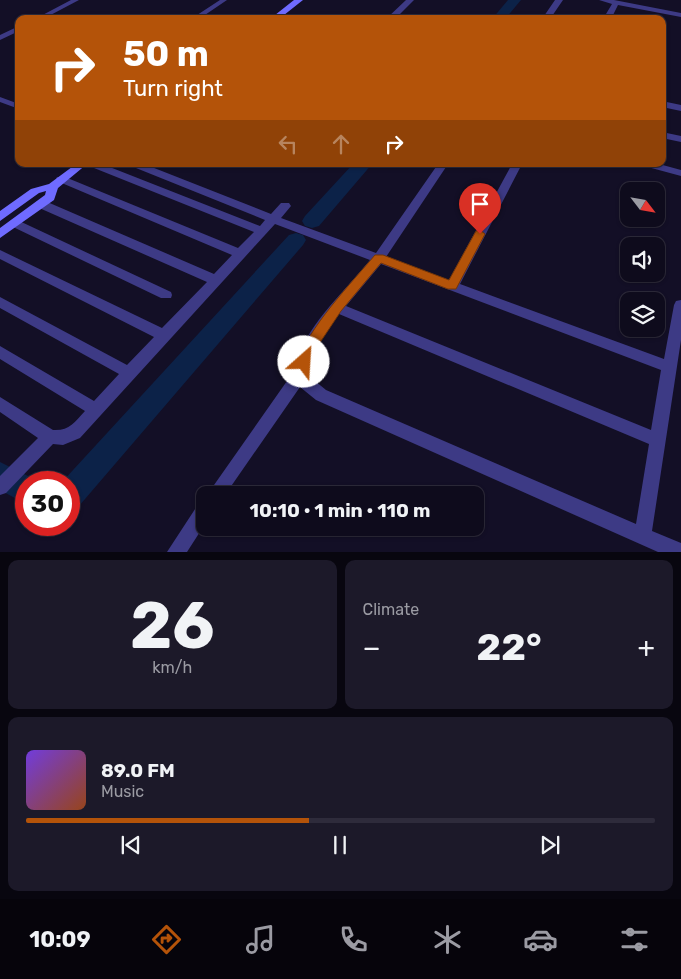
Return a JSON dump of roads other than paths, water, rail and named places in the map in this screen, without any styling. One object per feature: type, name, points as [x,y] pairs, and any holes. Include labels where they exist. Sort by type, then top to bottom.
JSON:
[{"type":"main road","points":[[279,15],[299,0]]},
{"type":"main road","points":[[0,216],[35,191],[57,183],[78,167]]},
{"type":"main road","points":[[0,234],[50,197],[57,183]]},
{"type":"street","points":[[394,15],[410,0]]},
{"type":"street","points":[[549,15],[559,0]]},
{"type":"street","points":[[603,0],[681,15]]},
{"type":"street","points":[[609,15],[616,2]]},
{"type":"street","points":[[666,105],[681,108]]},
{"type":"street","points":[[666,136],[681,139]]},
{"type":"street","points":[[101,167],[262,231]]},
{"type":"street","points":[[143,167],[273,219],[669,367]]},
{"type":"street","points":[[221,486],[302,373],[307,351],[337,308],[379,258],[441,167]]},
{"type":"street","points":[[452,286],[515,167]]},
{"type":"street","points":[[659,167],[681,173]]},
{"type":"street","points":[[57,183],[241,254]]},
{"type":"street","points":[[41,204],[217,281]]},
{"type":"street","points":[[0,404],[50,438],[63,438],[75,433],[163,335],[217,281],[285,206]]},
{"type":"street","points":[[15,224],[166,295]]},
{"type":"street","points":[[0,254],[163,335]]},
{"type":"street","points":[[0,302],[130,373]]},
{"type":"street","points":[[643,534],[669,367],[681,306]]},
{"type":"street","points":[[337,308],[657,440]]},
{"type":"street","points":[[0,352],[96,410]]},
{"type":"street","points":[[302,373],[304,383],[321,395],[643,534],[680,552]]},
{"type":"street","points":[[6,481],[50,438]]},
{"type":"street","points":[[176,552],[196,522]]},
{"type":"lane","points":[[46,15],[76,0]]},
{"type":"lane","points":[[200,15],[224,0]]},
{"type":"lane","points":[[0,38],[15,30]]},
{"type":"lane","points":[[0,99],[15,105]]},
{"type":"waterway","points":[[502,15],[515,0]]},
{"type":"waterway","points":[[312,221],[360,167]]},
{"type":"waterway","points":[[80,484],[296,240]]},
{"type":"waterway","points":[[0,475],[15,484]]}]
